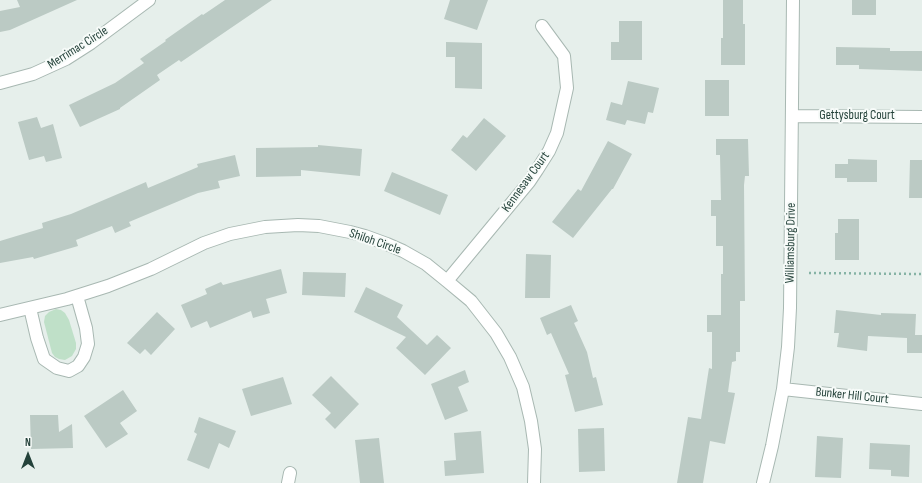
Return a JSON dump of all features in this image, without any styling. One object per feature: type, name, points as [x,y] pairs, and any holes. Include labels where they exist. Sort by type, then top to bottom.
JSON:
[{"type":"street","name":"Merrimac Circle","points":[[0,83],[33,74],[66,59],[91,43],[149,0]]},
{"type":"street","name":"Williamsburg Drive","points":[[763,483],[783,389],[788,347],[790,308],[793,0]]},
{"type":"street","name":"Kennesaw Court","points":[[447,281],[538,170],[557,133],[567,88],[564,56],[542,26]]},
{"type":"street","name":"Gettysburg Court","points":[[792,116],[922,116]]},
{"type":"street","name":"Shiloh Circle","points":[[0,315],[67,299],[108,286],[151,269],[204,243],[230,234],[265,227],[298,225],[319,226],[365,236],[403,251],[426,264],[471,301],[496,333],[510,357],[523,388],[531,420],[535,449],[534,483]]},
{"type":"street","points":[[30,308],[44,359],[57,368],[69,371],[78,366],[84,357],[88,344],[86,328],[77,296]]},
{"type":"street","name":"Bunker Hill Court","points":[[783,389],[922,404]]},
{"type":"path","points":[[810,273],[922,274]]},
{"type":"green space","points":[[56,309],[65,313],[69,320],[76,343],[76,349],[72,356],[65,360],[55,357],[52,353],[44,322],[45,316],[49,312]]},
{"type":"building","points":[[17,0],[77,0],[10,30],[0,32],[0,11],[20,7]]},
{"type":"building","points":[[225,0],[272,0],[181,62],[179,60],[157,75],[160,80],[120,109],[80,127],[69,105],[115,83],[144,63],[140,59],[166,41],[165,40]]},
{"type":"building","points":[[450,0],[488,0],[477,30],[444,19]]},
{"type":"building","points":[[723,0],[743,0],[743,24],[745,24],[745,65],[721,65]]},
{"type":"building","points":[[852,0],[876,0],[876,15],[852,15]]},
{"type":"building","points":[[619,21],[642,21],[642,60],[611,60],[611,42],[619,42]]},
{"type":"building","points":[[446,42],[482,43],[482,89],[455,88],[455,57],[446,57]]},
{"type":"building","points":[[836,47],[890,48],[890,51],[922,51],[922,71],[859,69],[859,65],[836,65]]},
{"type":"building","points":[[705,80],[729,80],[729,116],[705,116]]},
{"type":"building","points":[[628,81],[659,88],[653,113],[648,112],[645,124],[627,120],[625,125],[606,120],[611,102],[622,105]]},
{"type":"building","points":[[37,117],[41,128],[53,124],[62,158],[46,162],[44,156],[29,160],[18,122]]},
{"type":"building","points":[[484,118],[506,136],[476,171],[451,150],[463,135],[467,138]]},
{"type":"building","points":[[716,139],[748,139],[749,176],[745,176],[744,185],[745,301],[740,301],[740,352],[736,352],[736,361],[732,362],[728,392],[735,393],[725,444],[710,441],[703,483],[677,483],[688,417],[701,419],[709,368],[712,369],[712,332],[707,332],[707,315],[721,315],[723,246],[716,246],[716,216],[711,216],[711,200],[721,200],[720,155],[716,155]]},
{"type":"building","points":[[608,141],[632,154],[613,189],[573,238],[552,222],[578,189],[581,191]]},
{"type":"building","points":[[318,145],[362,149],[360,176],[301,170],[301,176],[256,177],[256,148],[318,147]]},
{"type":"building","points":[[235,155],[240,176],[218,181],[220,188],[198,193],[129,222],[131,226],[115,233],[112,226],[76,240],[78,246],[34,259],[33,257],[0,263],[0,241],[43,228],[42,223],[71,214],[146,182],[148,188],[198,167],[197,164]]},
{"type":"building","points":[[848,159],[877,160],[877,182],[847,182],[847,178],[835,178],[835,164],[848,164]]},
{"type":"building","points":[[910,160],[922,160],[922,198],[909,198]]},
{"type":"building","points":[[392,172],[448,195],[440,215],[384,191]]},
{"type":"building","points":[[838,219],[859,219],[859,260],[835,260],[835,233],[838,233]]},
{"type":"building","points":[[526,254],[551,255],[550,298],[525,298]]},
{"type":"building","points":[[281,269],[287,293],[266,299],[270,313],[253,318],[251,311],[210,328],[207,321],[191,328],[181,305],[207,294],[205,289],[221,282],[223,285]]},
{"type":"building","points":[[303,272],[346,273],[345,297],[302,295]]},
{"type":"building","points":[[366,287],[403,305],[397,317],[427,345],[437,335],[451,348],[425,375],[396,348],[406,337],[354,312]]},
{"type":"building","points":[[571,305],[578,321],[574,323],[587,352],[593,378],[596,377],[603,405],[575,412],[565,375],[569,374],[551,333],[547,335],[540,318]]},
{"type":"building","points":[[836,310],[881,315],[881,313],[916,314],[915,335],[922,335],[922,353],[907,353],[907,338],[868,336],[867,351],[837,347],[839,333],[834,333]]},
{"type":"building","points":[[157,312],[175,329],[151,355],[145,349],[140,354],[127,343]]},
{"type":"building","points":[[465,370],[469,382],[458,387],[468,411],[445,420],[431,384]]},
{"type":"building","points":[[331,376],[359,404],[335,429],[325,419],[331,413],[312,395]]},
{"type":"building","points":[[283,377],[292,404],[251,416],[242,389]]},
{"type":"building","points":[[123,390],[137,411],[120,423],[128,434],[106,448],[84,416]]},
{"type":"building","points":[[30,415],[58,415],[59,432],[72,424],[73,448],[31,449]]},
{"type":"building","points":[[199,417],[236,431],[229,448],[219,443],[209,469],[187,460],[197,434],[194,432]]},
{"type":"building","points":[[604,428],[605,471],[579,472],[578,429]]},
{"type":"building","points":[[481,431],[484,473],[445,476],[444,461],[456,460],[454,433]]},
{"type":"building","points":[[817,436],[843,438],[841,478],[815,477]]},
{"type":"building","points":[[379,438],[384,483],[360,483],[355,440]]},
{"type":"building","points":[[870,443],[910,445],[909,477],[891,476],[891,470],[869,469]]}]
